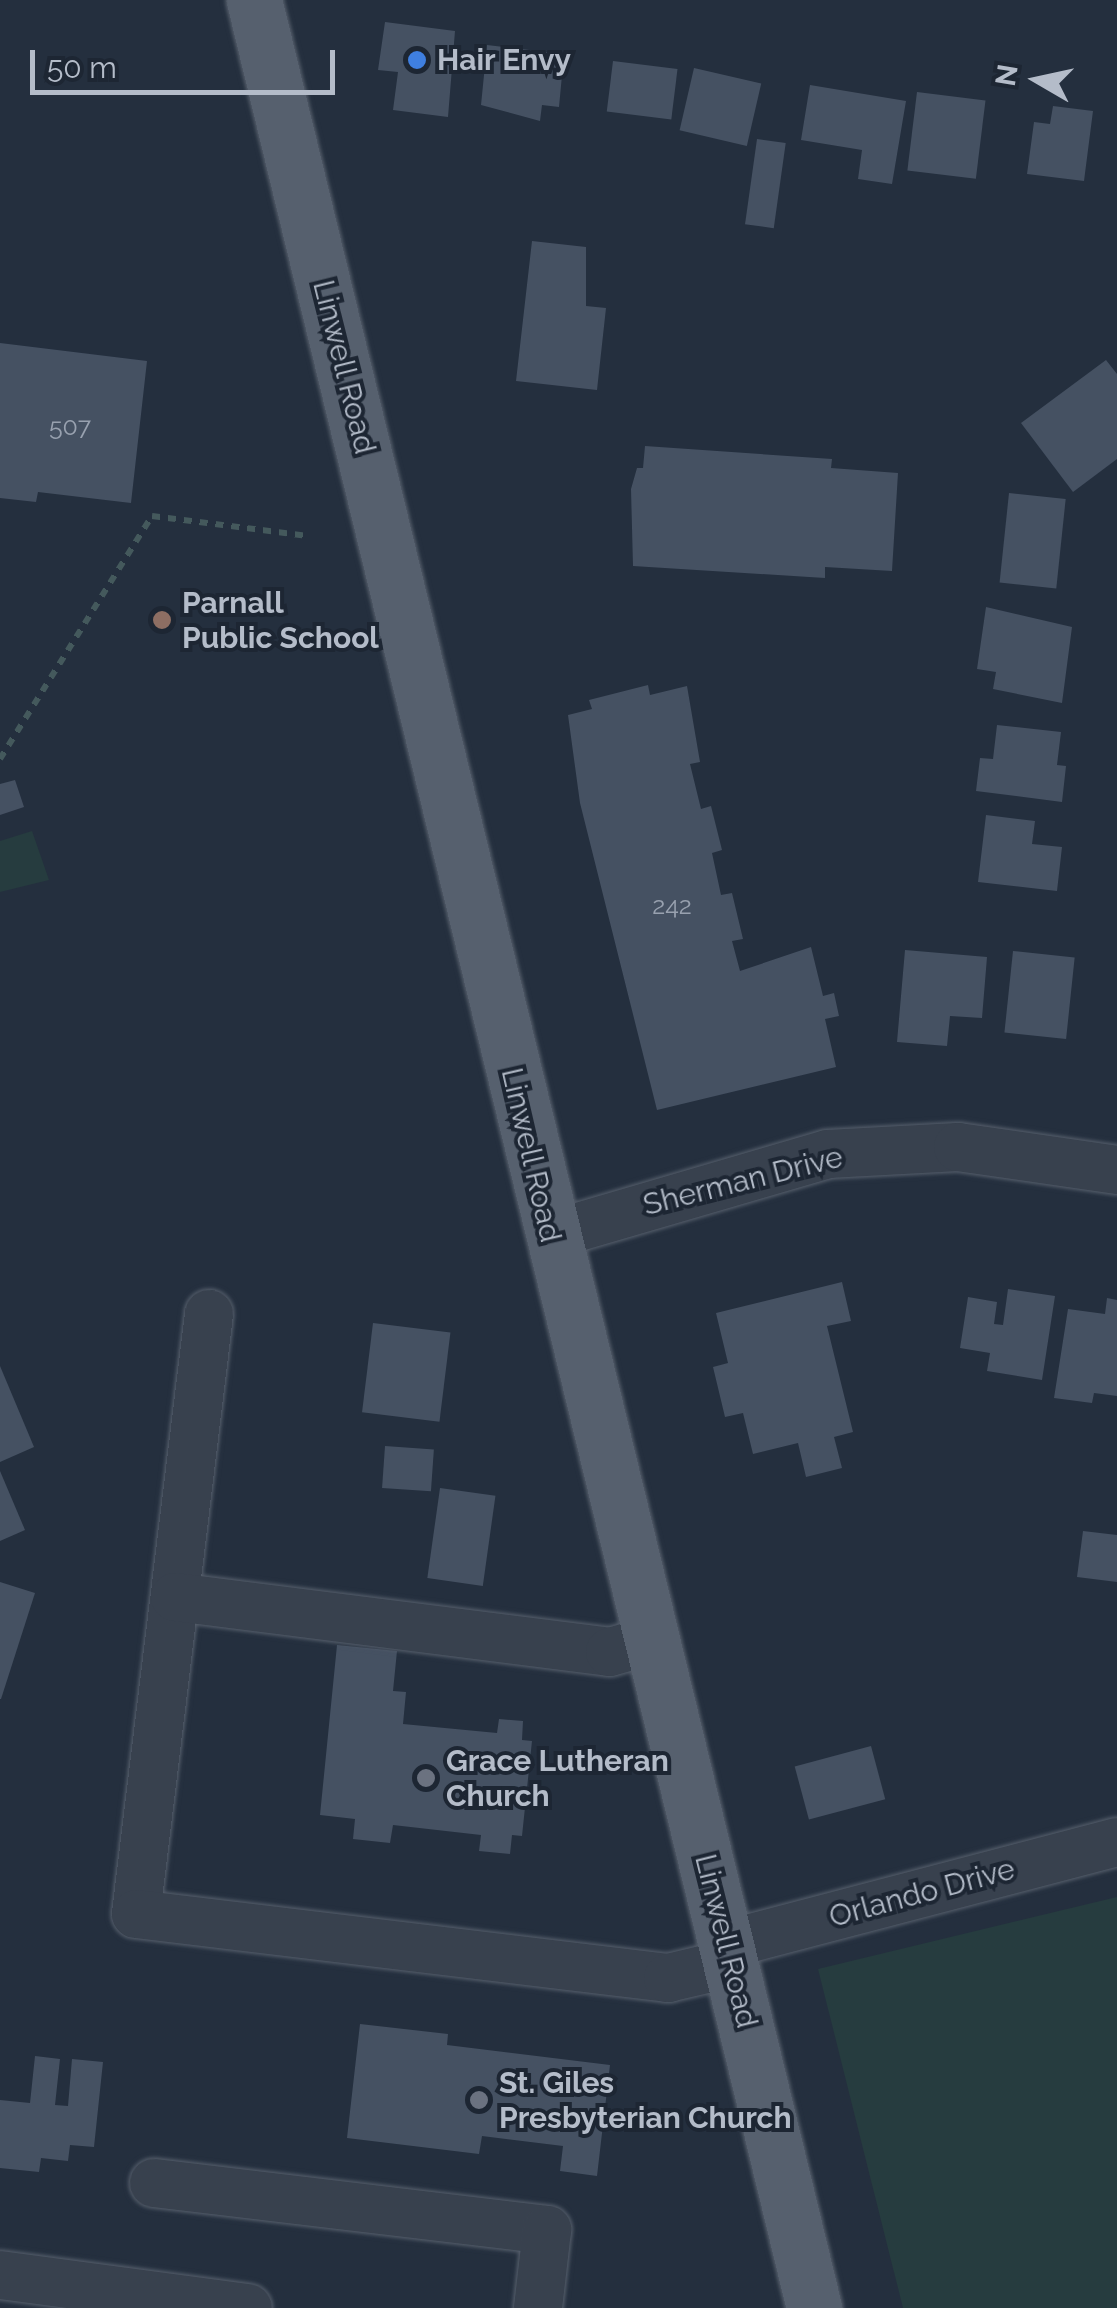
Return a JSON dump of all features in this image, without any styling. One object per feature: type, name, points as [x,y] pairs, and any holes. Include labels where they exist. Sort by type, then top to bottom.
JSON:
[{"type":"main road","name":"Linwell Road","points":[[254,0],[550,1235],[730,1954],[814,2308]]},
{"type":"street","name":"Sherman Drive","points":[[550,1235],[828,1154],[958,1147],[1117,1170]]},
{"type":"street","points":[[210,1314],[175,1597],[610,1652],[652,1640]]},
{"type":"street","name":"Orlando Drive","points":[[175,1597],[136,1914],[668,1978],[730,1954],[1117,1842]]},
{"type":"street","points":[[154,2183],[547,2230],[538,2308]]},
{"type":"street","points":[[0,2275],[248,2308]]},
{"type":"path","points":[[0,759],[152,516],[308,536]]},
{"type":"green space","points":[[32,831],[49,880],[0,892],[0,841]]},
{"type":"green space","points":[[1117,1897],[1117,2308],[903,2308],[818,1969]]},
{"type":"building","points":[[385,22],[455,31],[448,117],[393,110],[398,72],[378,70]]},
{"type":"building","points":[[487,45],[564,54],[559,107],[542,105],[540,121],[481,105]]},
{"type":"building","points":[[613,61],[678,69],[671,120],[607,112]]},
{"type":"building","points":[[694,68],[761,84],[747,146],[680,130]]},
{"type":"building","points":[[810,85],[906,101],[892,184],[858,179],[862,150],[801,140]]},
{"type":"building","points":[[917,92],[985,100],[976,179],[907,170]]},
{"type":"building","points":[[1053,106],[1093,111],[1084,181],[1027,174],[1034,122],[1050,124]]},
{"type":"building","points":[[757,139],[786,143],[774,228],[745,224]]},
{"type":"building","points":[[532,241],[586,247],[586,306],[606,308],[597,390],[516,381]]},
{"type":"building","points":[[0,343],[147,361],[131,503],[38,492],[36,502],[0,498]]},
{"type":"building","points":[[1106,360],[1117,374],[1117,459],[1073,492],[1021,423]]},
{"type":"building","points":[[645,446],[832,459],[831,468],[898,473],[892,571],[825,567],[825,578],[633,566],[631,489],[637,468],[643,468]]},
{"type":"building","points":[[1009,493],[1066,499],[1056,588],[1000,583]]},
{"type":"building","points":[[986,607],[1072,627],[1062,703],[993,689],[996,672],[977,669]]},
{"type":"building","points":[[648,685],[650,695],[687,686],[700,762],[690,764],[701,809],[711,806],[722,850],[712,853],[721,895],[732,893],[743,939],[732,941],[740,971],[811,947],[823,996],[834,993],[839,1016],[825,1019],[836,1067],[657,1110],[580,803],[568,715],[592,709],[589,700]]},
{"type":"building","points":[[997,725],[1061,732],[1057,765],[1066,766],[1062,802],[976,791],[980,758],[993,759]]},
{"type":"building","points":[[15,780],[24,807],[0,815],[0,784]]},
{"type":"building","points":[[986,815],[1035,821],[1032,844],[1062,847],[1057,891],[978,882]]},
{"type":"building","points":[[905,950],[987,957],[982,1018],[950,1016],[947,1046],[897,1042]]},
{"type":"building","points":[[1013,951],[1075,957],[1066,1039],[1004,1033]]},
{"type":"building","points":[[842,1282],[851,1321],[827,1326],[853,1432],[834,1437],[842,1468],[806,1477],[798,1443],[753,1454],[743,1413],[725,1417],[713,1367],[728,1363],[716,1313]]},
{"type":"building","points":[[1008,1289],[1055,1296],[1042,1380],[987,1371],[990,1353],[960,1348],[968,1297],[997,1302],[994,1324],[1003,1325]]},
{"type":"building","points":[[1107,1298],[1117,1300],[1117,1396],[1094,1393],[1092,1403],[1054,1398],[1068,1309],[1105,1314]]},
{"type":"building","points":[[373,1323],[450,1333],[439,1422],[362,1412]]},
{"type":"building","points":[[0,1366],[34,1447],[0,1462]]},
{"type":"building","points":[[385,1446],[434,1449],[431,1491],[382,1488]]},
{"type":"building","points":[[0,1471],[25,1530],[0,1541]]},
{"type":"building","points":[[440,1488],[495,1496],[483,1586],[427,1578]]},
{"type":"building","points":[[1083,1531],[1117,1535],[1117,1582],[1077,1577]]},
{"type":"building","points":[[0,1582],[35,1593],[1,1699],[0,1699]]},
{"type":"building","name":"Grace Lutheran Church","points":[[337,1645],[397,1651],[393,1691],[406,1692],[403,1724],[497,1733],[499,1719],[523,1721],[522,1740],[532,1741],[522,1836],[512,1835],[510,1854],[479,1851],[481,1835],[393,1825],[390,1843],[353,1839],[355,1819],[320,1815]]},
{"type":"building","points":[[871,1746],[885,1799],[809,1820],[795,1766]]},
{"type":"building","name":"St. Giles Presbyterian Church","points":[[360,2024],[448,2034],[447,2045],[610,2065],[597,2176],[560,2171],[563,2146],[482,2136],[479,2154],[347,2138]]},
{"type":"building","points":[[35,2056],[60,2059],[55,2105],[68,2106],[72,2059],[103,2062],[94,2147],[70,2145],[68,2161],[41,2158],[39,2172],[0,2168],[0,2100],[30,2103]]},
{"type":"place","name":"Hair Envy","points":[[417,60]]},
{"type":"place","name":"Parnall Public School","points":[[162,620]]},
{"type":"place","name":"Grace Lutheran Church","points":[[426,1778]]},
{"type":"place","name":"St. Giles Presbyterian Church","points":[[479,2100]]}]
